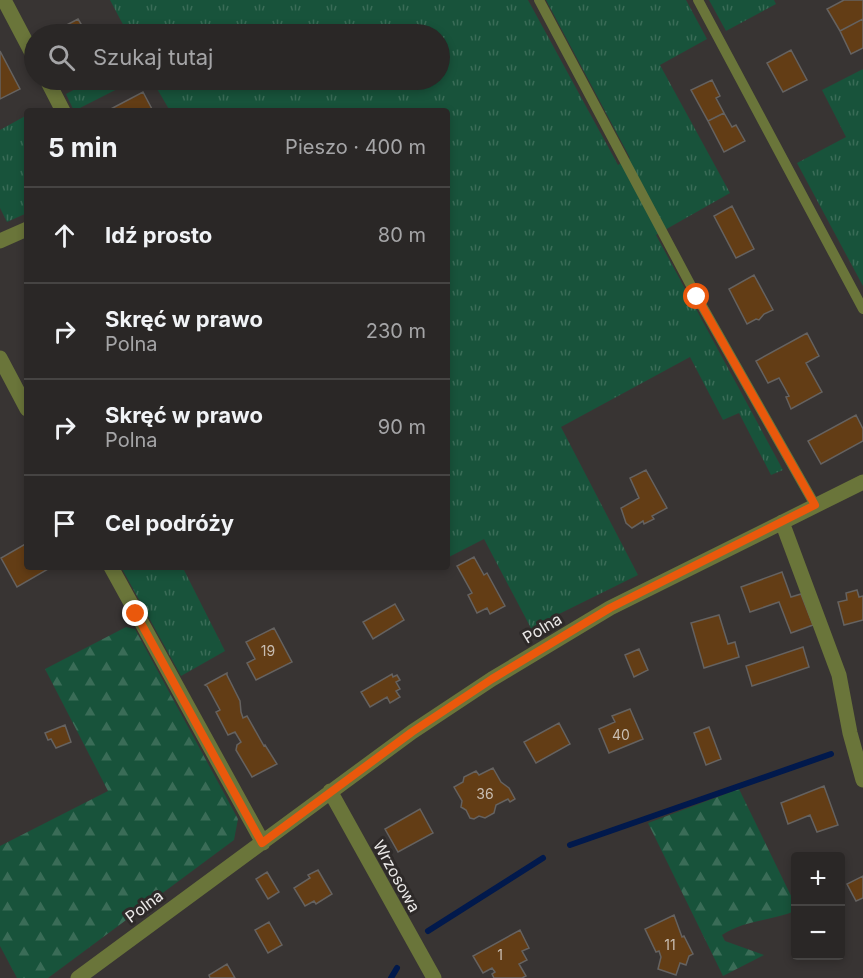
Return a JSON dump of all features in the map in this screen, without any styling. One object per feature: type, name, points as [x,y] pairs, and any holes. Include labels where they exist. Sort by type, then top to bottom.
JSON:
[{"type":"street","points":[[4,0],[24,38]]},
{"type":"street","points":[[52,90],[61,108]]},
{"type":"street","points":[[0,241],[24,230]]},
{"type":"street","points":[[0,358],[24,403]]},
{"type":"street","name":"Polna","points":[[78,978],[330,791],[412,732],[492,679],[610,608],[863,482]]},
{"type":"street","points":[[782,522],[839,675],[850,733],[863,780]]},
{"type":"street","points":[[113,570],[262,843]]},
{"type":"street","name":"Wrzosowa","points":[[330,791],[434,978]]},
{"type":"lane","points":[[538,0],[697,297],[815,505]]},
{"type":"lane","points":[[698,0],[863,309]]},
{"type":"green space","points":[[110,0],[528,0],[618,165],[630,158],[546,0],[686,0],[707,39],[660,65],[730,193],[656,235],[783,470],[771,475],[739,413],[723,420],[690,357],[561,427],[638,575],[557,615],[534,634],[484,539],[450,556],[450,108],[168,108],[158,90],[450,90],[450,24],[123,24]]},
{"type":"green space","points":[[709,0],[774,0],[776,4],[726,31]]},
{"type":"green space","points":[[863,69],[863,286],[797,163],[846,137],[822,90]]},
{"type":"green space","points":[[73,90],[115,90],[80,108],[73,108],[66,94]]},
{"type":"green space","points":[[24,117],[24,214],[7,222],[0,208],[0,130]]},
{"type":"green space","points":[[123,570],[184,570],[225,651],[181,676]]},
{"type":"green space","points":[[126,627],[135,629],[238,819],[234,840],[48,978],[17,978],[0,946],[0,846],[108,791],[45,669]]},
{"type":"green space","points":[[739,789],[791,896],[791,912],[748,923],[722,935],[725,941],[764,955],[723,976],[648,823]]},
{"type":"building","points":[[844,0],[863,0],[863,19],[840,31],[827,9]]},
{"type":"building","points":[[78,19],[81,24],[68,24]]},
{"type":"building","points":[[863,19],[863,48],[851,54],[840,31]]},
{"type":"building","points":[[791,50],[807,80],[783,92],[767,63]]},
{"type":"building","points":[[0,51],[20,89],[0,99]]},
{"type":"building","points":[[712,80],[720,96],[716,98],[724,113],[708,121],[691,90]]},
{"type":"building","points":[[143,92],[151,108],[113,108]]},
{"type":"building","points":[[724,113],[732,127],[736,125],[745,141],[724,152],[708,121]]},
{"type":"building","points":[[732,206],[754,249],[736,258],[714,216]]},
{"type":"building","points":[[754,275],[773,310],[764,314],[759,320],[756,319],[747,324],[729,289]]},
{"type":"building","points":[[807,333],[819,356],[806,363],[822,392],[791,409],[786,397],[789,396],[779,378],[768,383],[756,361]]},
{"type":"building","points":[[856,415],[863,429],[863,441],[821,464],[808,441]]},
{"type":"building","points":[[646,470],[667,508],[652,516],[654,519],[644,524],[643,521],[632,528],[626,523],[621,508],[639,498],[630,478]]},
{"type":"building","points":[[24,545],[24,570],[47,570],[17,587],[1,558]]},
{"type":"building","points":[[474,557],[484,575],[487,573],[505,606],[490,614],[487,608],[477,613],[468,595],[472,593],[457,566]]},
{"type":"building","points":[[782,572],[791,597],[801,594],[813,625],[791,633],[779,602],[750,612],[741,587]]},
{"type":"building","points":[[857,590],[859,597],[863,596],[863,620],[844,625],[838,602],[847,600],[846,593]]},
{"type":"building","points":[[395,604],[404,620],[373,639],[363,622]]},
{"type":"building","points":[[719,615],[728,644],[735,642],[739,657],[704,668],[691,623]]},
{"type":"building","points":[[274,628],[292,662],[256,680],[247,663],[255,659],[246,642]]},
{"type":"building","points":[[803,647],[809,667],[752,686],[746,666]]},
{"type":"building","points":[[639,649],[648,670],[634,677],[625,655]]},
{"type":"building","points":[[227,673],[240,701],[243,718],[247,716],[277,764],[252,777],[236,750],[237,745],[241,742],[235,732],[228,735],[216,712],[220,710],[205,685]]},
{"type":"building","points":[[392,674],[393,677],[397,675],[400,680],[396,682],[400,689],[396,691],[400,697],[390,703],[387,697],[370,707],[361,692]]},
{"type":"building","points":[[630,709],[643,739],[609,753],[599,729],[615,722],[612,716]]},
{"type":"building","points":[[559,723],[570,744],[536,763],[524,742]]},
{"type":"building","points":[[65,725],[71,742],[56,748],[45,733]]},
{"type":"building","points":[[709,727],[721,759],[706,765],[694,733]]},
{"type":"building","points":[[493,768],[515,799],[510,802],[508,799],[496,805],[494,813],[485,818],[479,816],[474,819],[470,818],[466,810],[461,807],[462,801],[454,787],[463,782],[464,777],[476,771],[479,775]]},
{"type":"building","points":[[824,786],[838,825],[817,832],[810,815],[788,824],[781,803]]},
{"type":"building","points":[[420,809],[433,833],[398,852],[385,829]]},
{"type":"building","points":[[318,870],[332,894],[316,904],[314,901],[305,906],[294,888],[310,878],[308,875]]},
{"type":"building","points":[[267,872],[279,892],[268,899],[256,879]]},
{"type":"building","points":[[863,876],[863,898],[856,901],[847,884]]},
{"type":"building","points":[[674,915],[682,937],[684,936],[693,954],[689,956],[686,965],[680,963],[676,975],[658,969],[661,957],[659,951],[656,952],[645,929]]},
{"type":"building","points":[[269,922],[282,945],[268,953],[255,930]]},
{"type":"building","points":[[520,930],[529,948],[522,951],[527,960],[519,964],[526,976],[494,978],[492,974],[495,972],[492,968],[483,973],[473,956]]},
{"type":"building","points":[[227,964],[235,978],[210,978],[209,975]]},
{"type":"waterway","points":[[570,845],[831,754]]},
{"type":"waterway","points":[[428,931],[543,858]]},
{"type":"waterway","points":[[391,978],[397,968]]},
{"type":"route","points":[[136,614],[262,843],[412,732],[492,679],[610,608],[815,505],[697,297]]}]
